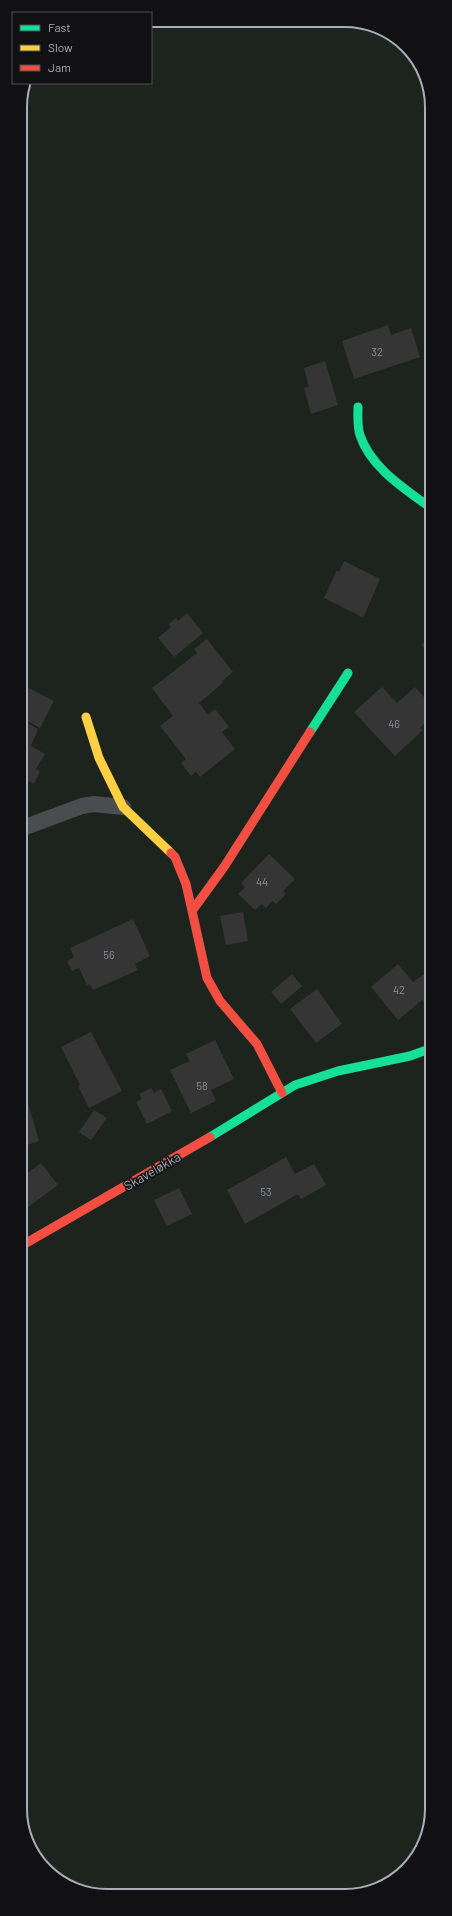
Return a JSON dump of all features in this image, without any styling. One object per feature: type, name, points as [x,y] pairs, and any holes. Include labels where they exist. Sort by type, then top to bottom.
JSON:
[{"type":"street","points":[[358,407],[360,434],[369,451],[383,469],[425,503]]},
{"type":"street","points":[[192,911],[224,868],[348,673]]},
{"type":"street","points":[[86,717],[99,758],[123,807],[175,857],[186,884],[207,978],[220,1001],[257,1044],[282,1093]]},
{"type":"street","name":"Skaveløkka","points":[[27,1243],[188,1151],[295,1085],[338,1072],[410,1056],[425,1051]]},
{"type":"lane","points":[[27,826],[82,806],[94,804],[123,807]]},
{"type":"shaded area","points":[[152,27],[351,27],[376,33],[390,40],[398,47],[412,62],[417,71],[424,96],[425,1815],[417,1845],[405,1862],[394,1873],[381,1881],[356,1888],[101,1889],[81,1885],[58,1873],[40,1854],[33,1840],[28,1820],[27,101],[31,84],[152,84]]},
{"type":"building","points":[[388,325],[391,335],[411,328],[420,357],[354,379],[342,341]]},
{"type":"building","points":[[325,361],[338,405],[311,414],[304,388],[309,387],[304,368]]},
{"type":"building","points":[[344,561],[380,579],[364,616],[362,617],[324,598],[337,570],[339,572]]},
{"type":"building","points":[[187,613],[203,633],[174,657],[158,638],[171,627],[169,624],[176,618],[178,621]]},
{"type":"building","points":[[207,639],[233,672],[222,681],[223,683],[199,703],[208,715],[215,709],[229,727],[222,732],[235,749],[200,777],[196,772],[191,776],[181,763],[186,759],[160,726],[173,716],[152,688],[197,653],[194,649]]},
{"type":"building","points":[[425,641],[425,649],[421,645]]},
{"type":"building","points":[[27,687],[54,701],[40,728],[27,721]]},
{"type":"building","points":[[382,687],[397,703],[415,687],[425,698],[425,723],[420,728],[423,730],[395,756],[354,712]]},
{"type":"building","points":[[27,723],[38,729],[31,746],[45,754],[36,769],[40,771],[34,784],[29,781],[28,783]]},
{"type":"building","points":[[269,854],[295,879],[283,891],[286,894],[276,904],[272,901],[266,908],[262,904],[255,910],[238,894],[245,887],[241,883]]},
{"type":"building","points":[[243,912],[248,941],[226,945],[220,916]]},
{"type":"building","points":[[133,919],[150,956],[135,964],[138,970],[93,990],[90,984],[87,985],[79,968],[72,971],[67,961],[74,957],[70,948]]},
{"type":"building","points":[[398,964],[413,982],[425,973],[425,1004],[422,1000],[398,1020],[371,987]]},
{"type":"building","points":[[292,974],[302,986],[281,1004],[271,992]]},
{"type":"building","points":[[317,989],[342,1024],[316,1043],[290,1009]]},
{"type":"building","points":[[91,1032],[122,1091],[89,1108],[78,1086],[80,1085],[61,1047]]},
{"type":"building","points":[[215,1040],[234,1079],[211,1090],[216,1101],[191,1113],[170,1070],[190,1061],[186,1054]]},
{"type":"building","points":[[151,1088],[154,1093],[161,1089],[172,1111],[147,1124],[136,1102],[142,1099],[139,1094]]},
{"type":"building","points":[[27,1100],[39,1141],[27,1145]]},
{"type":"building","points":[[94,1110],[107,1118],[91,1140],[79,1132]]},
{"type":"building","points":[[286,1157],[295,1174],[314,1164],[326,1185],[301,1199],[298,1194],[245,1224],[227,1190]]},
{"type":"building","points":[[41,1163],[58,1185],[27,1208],[27,1174]]},
{"type":"building","points":[[179,1188],[192,1214],[167,1226],[154,1200]]},
{"type":"traffic: fast","points":[[358,407],[359,432],[365,447],[380,467],[400,485],[425,504]]},
{"type":"traffic: fast","points":[[310,732],[348,673]]},
{"type":"traffic: fast","points":[[210,1137],[295,1085],[338,1071],[410,1056],[425,1051]]},
{"type":"traffic: slow","points":[[86,717],[99,758],[123,807],[171,853]]},
{"type":"traffic: jam","points":[[192,911],[224,867],[310,732]]},
{"type":"traffic: jam","points":[[171,853],[175,857],[186,884],[207,978],[220,1001],[257,1044],[282,1093]]},
{"type":"traffic: jam","points":[[27,1243],[210,1137]]}]
